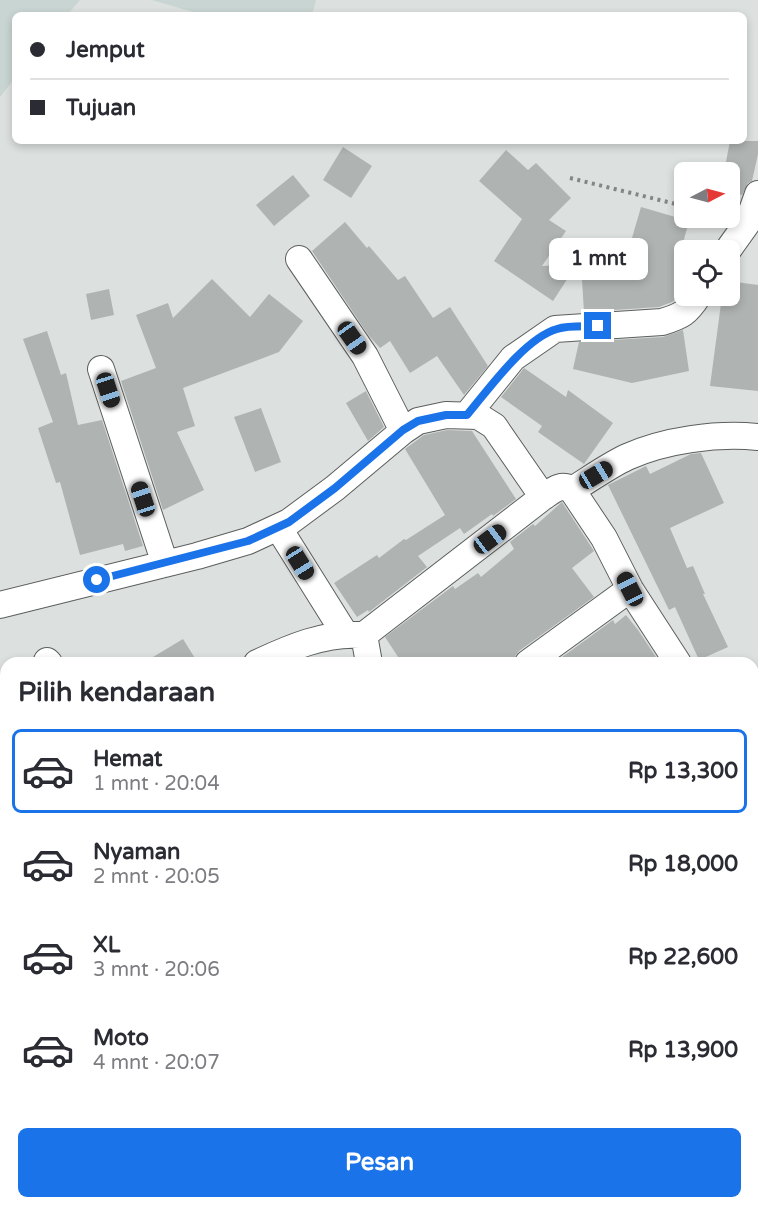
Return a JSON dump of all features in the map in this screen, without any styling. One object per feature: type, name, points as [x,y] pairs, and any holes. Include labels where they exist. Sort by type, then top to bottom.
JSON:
[{"type":"street","points":[[735,240],[748,222],[758,194]]},
{"type":"street","points":[[298,259],[364,356],[403,430]]},
{"type":"street","points":[[467,415],[513,358],[555,329],[662,322],[679,317],[691,306]]},
{"type":"street","points":[[101,369],[165,564]]},
{"type":"street","points":[[0,605],[248,541],[289,522],[335,488],[403,430],[418,421],[446,415],[478,416],[494,426],[543,497]]},
{"type":"street","points":[[572,490],[626,457],[651,448],[699,439],[746,435],[758,437]]},
{"type":"street","points":[[271,657],[288,650],[355,634],[543,497],[562,486],[572,490],[604,538],[630,589],[674,657]]},
{"type":"street","points":[[278,527],[355,634],[366,657]]},
{"type":"street","points":[[536,657],[630,589]]},
{"type":"path","points":[[570,178],[674,204]]},
{"type":"shaded area","points":[[0,0],[80,0],[70,12],[12,12],[12,82],[0,97]]},
{"type":"shaded area","points":[[152,0],[316,0],[313,12],[193,12]]},
{"type":"building","points":[[747,141],[758,141],[758,154],[752,181],[748,183],[742,195],[740,195],[740,162],[726,162],[729,144],[747,144]]},
{"type":"building","points":[[343,147],[372,166],[351,198],[323,180]]},
{"type":"building","points":[[506,150],[528,170],[536,163],[571,198],[549,220],[566,231],[542,266],[577,264],[553,301],[494,261],[522,219],[479,181]]},
{"type":"building","points":[[293,175],[310,196],[274,226],[256,205]]},
{"type":"building","points":[[641,207],[674,217],[674,228],[687,228],[684,240],[674,240],[674,301],[659,307],[584,312],[581,264],[625,262]]},
{"type":"building","points":[[345,222],[398,280],[405,276],[433,318],[450,307],[488,366],[464,395],[437,356],[410,373],[390,341],[380,348],[369,336],[312,251]]},
{"type":"building","points":[[212,279],[250,317],[269,294],[303,321],[279,352],[183,388],[195,426],[177,432],[204,490],[163,510],[121,381],[156,368],[136,315],[168,303],[173,318]]},
{"type":"building","points":[[740,283],[758,285],[758,391],[710,386],[721,306],[740,306]]},
{"type":"building","points":[[109,289],[114,315],[91,320],[86,294]]},
{"type":"building","points":[[683,330],[689,371],[632,383],[573,369],[579,342],[663,337]]},
{"type":"building","points":[[47,331],[61,375],[66,373],[78,425],[102,420],[143,546],[125,551],[123,544],[80,555],[60,482],[56,483],[38,428],[53,422],[23,339]]},
{"type":"building","points":[[524,368],[566,397],[568,390],[613,423],[584,464],[538,432],[542,426],[501,397]]},
{"type":"building","points":[[366,391],[384,427],[368,441],[346,403]]},
{"type":"building","points":[[261,408],[281,462],[255,472],[234,417]]},
{"type":"building","points":[[447,430],[472,431],[516,499],[464,534],[460,528],[418,556],[427,567],[369,612],[368,610],[357,617],[334,583],[377,555],[379,558],[404,539],[406,540],[445,515],[405,449],[424,435]]},
{"type":"building","points":[[701,453],[724,503],[670,528],[687,568],[693,566],[705,594],[703,594],[728,647],[706,657],[698,657],[675,607],[669,610],[608,485],[646,466],[650,474],[691,454]]},
{"type":"building","points":[[562,502],[594,551],[572,568],[594,597],[519,651],[515,657],[398,657],[385,637],[453,586],[455,589],[478,573],[481,577],[514,549],[510,542],[533,524],[535,526]]},
{"type":"building","points":[[626,615],[656,657],[562,657],[613,620],[615,624]]},
{"type":"building","points":[[183,639],[194,657],[153,657]]},
{"type":"route","points":[[97,580],[248,541],[289,522],[335,488],[403,430],[418,421],[446,415],[467,415],[513,358],[545,335],[555,329],[598,326]]}]
